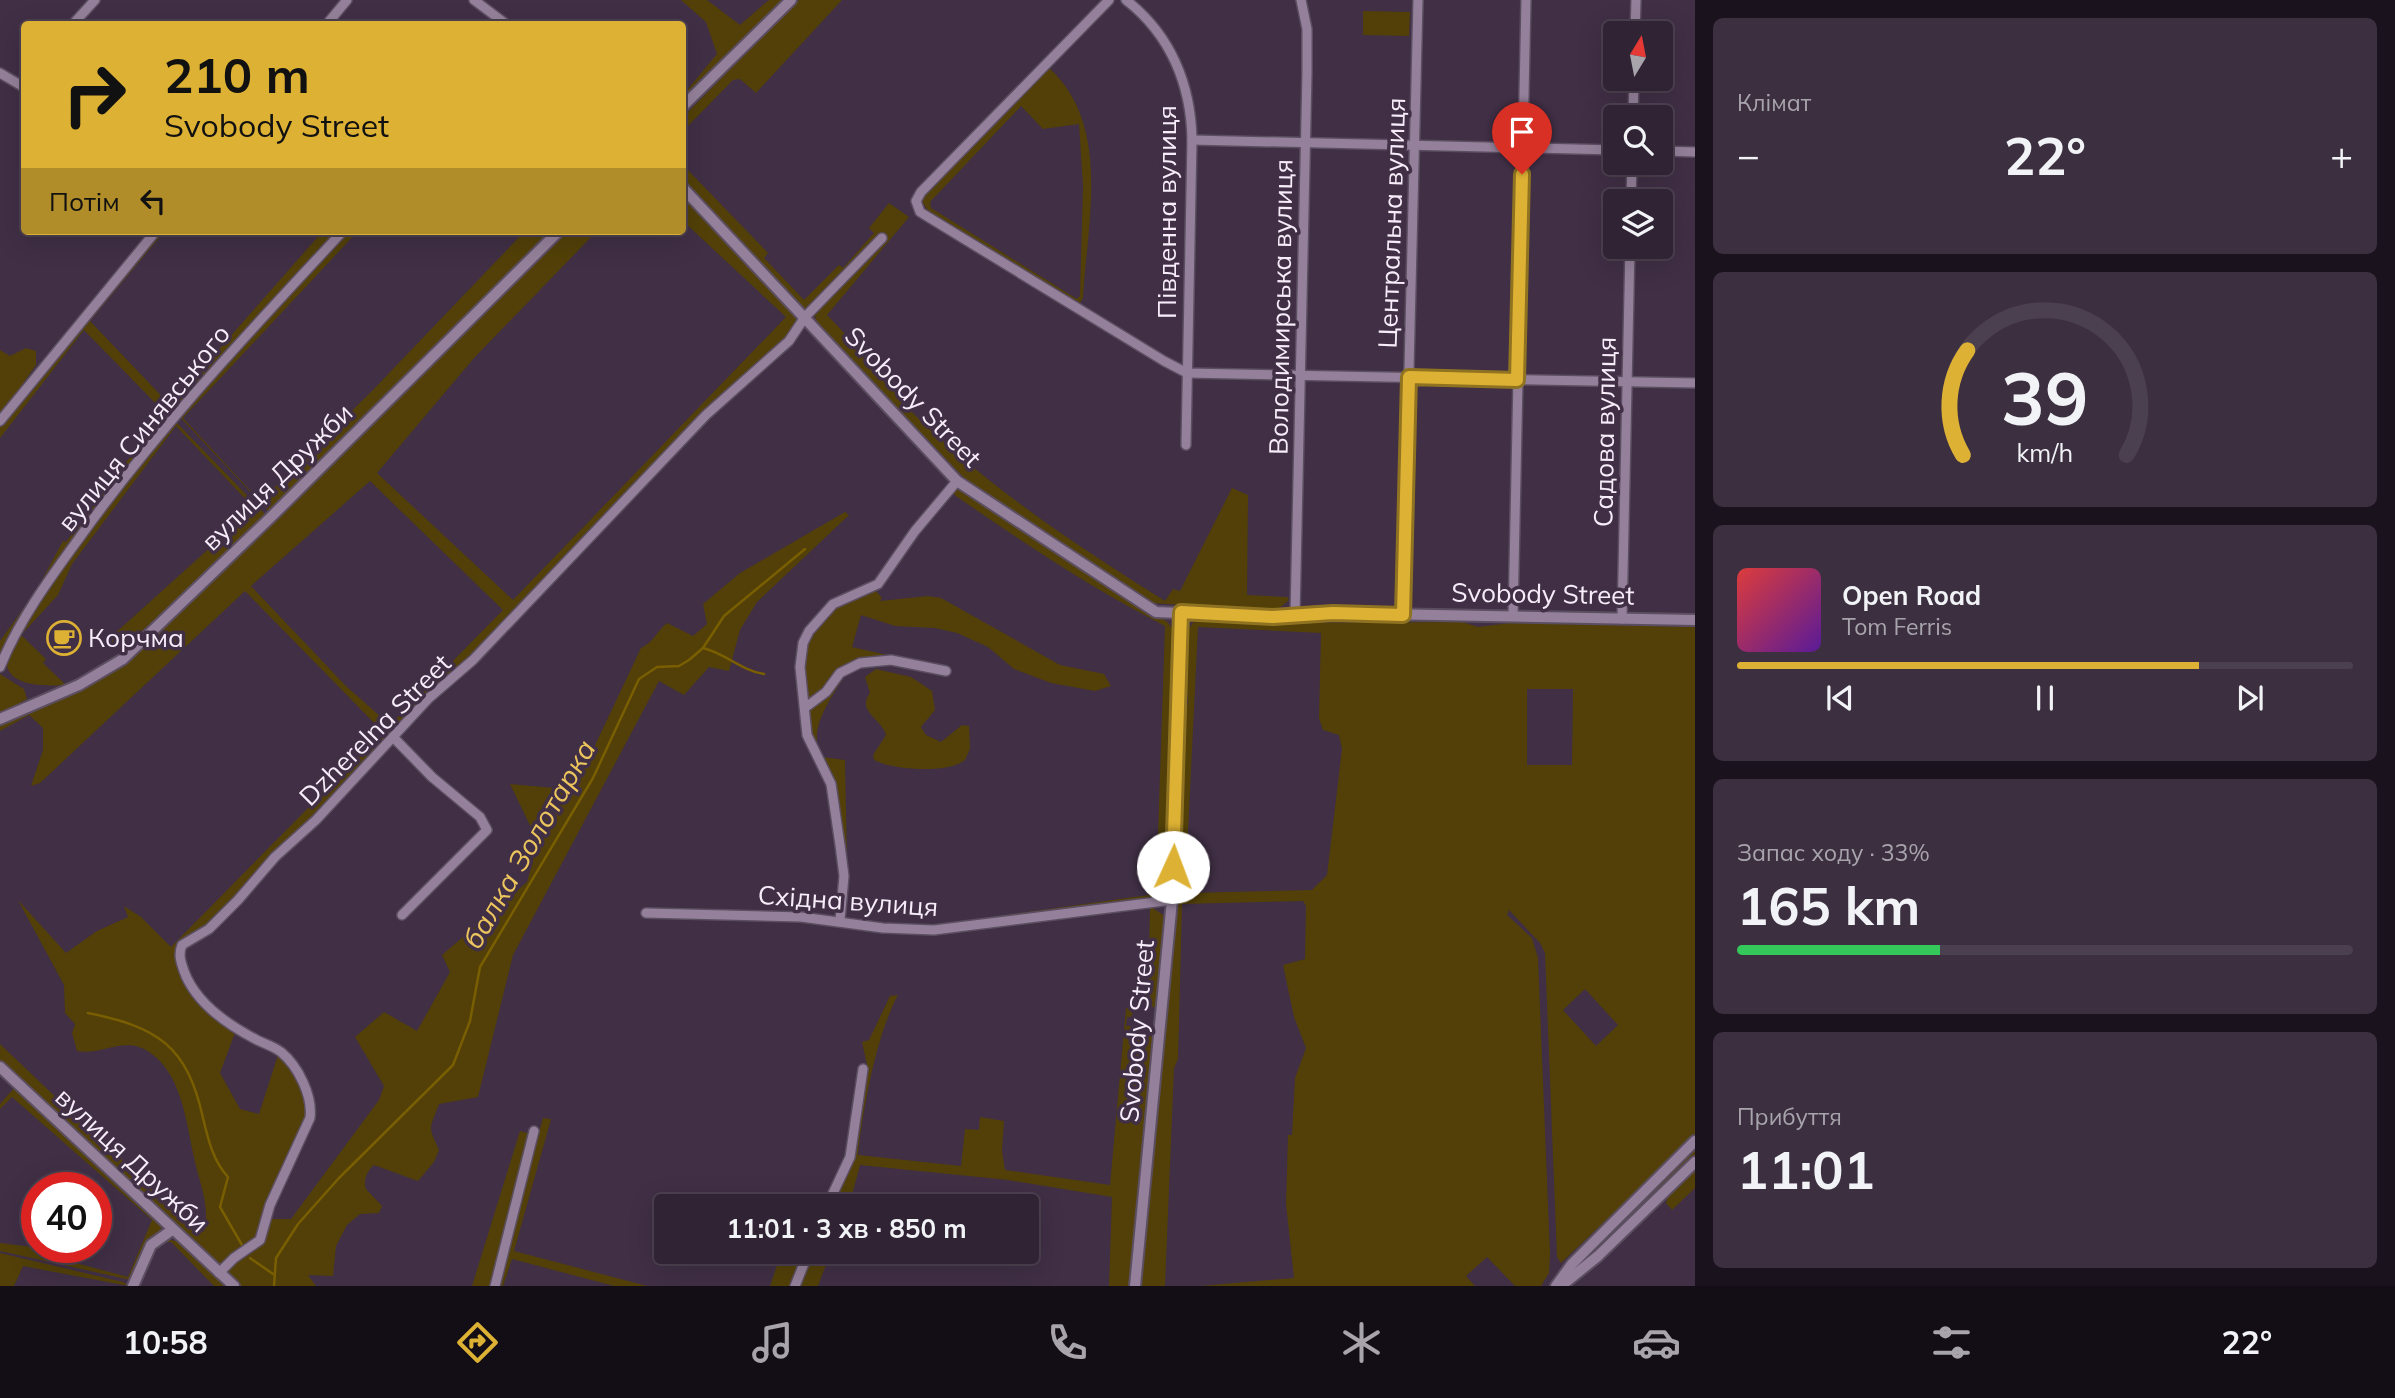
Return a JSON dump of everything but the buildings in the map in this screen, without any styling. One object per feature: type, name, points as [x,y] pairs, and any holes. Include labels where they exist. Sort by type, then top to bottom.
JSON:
[{"type":"street","points":[[75,21],[95,0]]},
{"type":"street","points":[[330,21],[347,0]]},
{"type":"street","points":[[474,0],[502,21]]},
{"type":"street","points":[[686,103],[792,0]]},
{"type":"street","points":[[1110,0],[921,192],[916,204],[923,215],[1164,362],[1187,373],[1695,383]]},
{"type":"street","name":"Південна вулиця","points":[[1126,0],[1157,32],[1178,65],[1190,100],[1192,141],[1186,445]]},
{"type":"street","name":"Володимирська вулиця","points":[[1295,615],[1306,143],[1307,34],[1301,0]]},
{"type":"street","name":"Центральна вулиця","points":[[1403,615],[1418,0]]},
{"type":"street","points":[[1513,616],[1526,0]]},
{"type":"street","points":[[1635,21],[1636,0]]},
{"type":"street","points":[[0,73],[21,87]]},
{"type":"street","points":[[1192,141],[1603,150]]},
{"type":"street","points":[[1673,151],[1695,152]]},
{"type":"street","name":"Svobody Street","points":[[686,191],[957,481],[1156,612],[1695,620]]},
{"type":"street","points":[[0,421],[153,235]]},
{"type":"street","name":"вулиця Синявського","points":[[0,667],[12,637],[116,486],[213,371],[339,235]]},
{"type":"street","name":"вулиця Дружби","points":[[0,719],[79,685],[123,659],[270,518],[555,235]]},
{"type":"street","name":"Dzherelna Street","points":[[219,1273],[262,1237],[270,1205],[310,1118],[311,1110],[296,1072],[282,1053],[241,1030],[195,993],[184,969],[180,948],[209,929],[238,900],[275,857],[316,820],[429,698],[473,660],[706,415],[789,341],[805,317],[882,238]]},
{"type":"street","name":"Садова вулиця","points":[[1622,619],[1630,259]]},
{"type":"street","points":[[840,920],[844,876],[833,792],[809,745],[800,659],[809,631],[833,604],[878,584],[915,531],[957,481]]},
{"type":"street","name":"Svobody Street","points":[[1135,1286],[1172,900],[1181,612]]},
{"type":"street","points":[[806,708],[826,692],[840,673],[860,663],[891,660],[946,671]]},
{"type":"street","points":[[393,737],[432,777],[480,817],[487,831],[402,915]]},
{"type":"street","name":"Східна вулиця","points":[[646,913],[840,920],[883,928],[934,930],[1172,900]]},
{"type":"street","name":"вулиця Дружби","points":[[0,1067],[234,1286]]},
{"type":"street","points":[[833,1194],[850,1157],[863,1069]]},
{"type":"street","points":[[495,1286],[534,1131]]},
{"type":"street","points":[[1559,1286],[1572,1264],[1695,1141]]},
{"type":"street","points":[[1559,1286],[1581,1271],[1695,1162]]},
{"type":"street","points":[[133,1286],[151,1245],[172,1230]]},
{"type":"street","points":[[795,1286],[804,1264]]},
{"type":"shaded area","points":[[681,0],[707,0],[740,25],[769,0],[788,0],[686,100],[686,91],[717,54],[706,22]]},
{"type":"shaded area","points":[[799,0],[842,0],[756,93],[740,79],[733,80],[686,128],[686,114]]},
{"type":"shaded area","points":[[1363,11],[1410,12],[1409,36],[1363,35]]},
{"type":"shaded area","points":[[1049,68],[1069,91],[1081,117],[1088,146],[1091,207],[1083,298],[1080,303],[931,215],[921,200]],"holes":[[[1021,106],[1043,129],[1079,124],[1083,186],[1080,296],[1077,299],[931,208],[930,202]]]},
{"type":"shaded area","points":[[686,168],[768,253],[764,258],[804,300],[839,265],[843,268],[874,233],[869,228],[889,203],[909,217],[827,315],[907,398],[902,402],[995,485],[1061,533],[1165,601],[1173,589],[1180,591],[1232,488],[1248,495],[1247,595],[1287,597],[1289,600],[1275,612],[1153,603],[969,483],[818,325],[814,314],[820,305],[809,310],[802,308],[686,187]]},
{"type":"shaded area","points":[[686,199],[799,318],[799,325],[208,927],[180,944],[185,980],[236,1030],[220,1073],[240,1109],[259,1114],[278,1055],[296,1076],[310,1115],[259,1236],[219,1266],[0,1062],[0,1044],[108,1147],[204,1232],[206,1212],[203,1193],[175,1084],[160,1061],[140,1047],[131,1045],[77,1051],[72,1033],[75,1024],[65,1013],[64,985],[18,900],[66,953],[97,931],[128,917],[124,906],[141,917],[171,947],[383,732],[245,591],[40,783],[31,786],[43,750],[43,728],[29,715],[0,731],[0,724],[91,685],[120,668],[562,235],[593,235],[474,358],[377,473],[513,600],[786,317],[686,224]],"holes":[[[370,481],[503,610],[390,725],[346,686],[251,586]]]},
{"type":"shaded area","points":[[158,235],[162,235],[90,321],[170,405],[319,235],[332,235],[229,349],[127,470],[29,607],[0,660],[0,641],[36,591],[63,541],[66,542],[164,412],[84,330],[0,438],[0,425]]},
{"type":"shaded area","points":[[342,235],[354,235],[183,418],[260,501],[371,392],[521,235],[550,235],[269,512],[180,417]]},
{"type":"shaded area","points":[[26,348],[36,351],[36,365],[0,416],[0,350],[10,356]]},
{"type":"shaded area","points":[[174,420],[266,515],[180,599],[137,635],[129,632],[111,646],[101,646],[254,508],[176,426],[72,564],[58,595],[21,635],[46,659],[43,663],[66,685],[37,685],[17,679],[7,666],[7,655],[66,560]]},
{"type":"shaded area","points":[[958,486],[1166,621],[1173,629],[1176,647],[1171,674],[1175,690],[1171,832],[1163,900],[973,924],[970,920],[1156,894],[1165,626],[1084,580],[1007,531],[956,496],[952,492]]},
{"type":"shaded area","points":[[845,512],[849,515],[757,602],[740,630],[729,671],[709,667],[684,695],[659,681],[513,955],[478,1097],[439,1104],[431,1127],[439,1150],[434,1162],[418,1181],[374,1165],[372,1167],[365,1179],[365,1186],[382,1206],[379,1213],[360,1214],[347,1225],[336,1246],[333,1276],[308,1275],[316,1286],[237,1286],[228,1276],[228,1270],[262,1241],[271,1210],[272,1219],[291,1219],[379,1100],[384,1086],[355,1037],[384,1012],[417,1031],[450,972],[442,955],[527,882],[538,842],[510,784],[554,788],[588,760],[641,648],[667,623],[693,636],[707,624],[703,604],[740,573]]},
{"type":"shaded area","points":[[876,591],[882,598],[880,601],[928,596],[941,598],[1060,665],[1104,674],[1111,686],[1095,691],[1051,683],[1014,669],[988,647],[957,633],[935,628],[895,626],[861,615],[852,647],[887,655],[889,663],[874,664],[845,675],[827,704],[817,736],[822,757],[845,760],[847,863],[834,789],[811,741],[803,658],[813,629],[828,612],[844,600]]},
{"type":"shaded area","points":[[1199,618],[1264,623],[1462,622],[1478,627],[1510,623],[1695,627],[1695,1136],[1561,1263],[1557,1257],[1545,953],[1540,943],[1509,910],[1507,915],[1532,938],[1538,958],[1550,1254],[1549,1273],[1541,1286],[1515,1286],[1487,1257],[1466,1276],[1475,1286],[1200,1286],[1294,1278],[1286,1204],[1288,1135],[1292,1135],[1295,1078],[1306,1048],[1294,1017],[1283,965],[1305,959],[1306,906],[1303,901],[1182,904],[1178,1059],[1174,1068],[1165,1286],[1140,1286],[1173,926],[1185,708],[1188,704],[1185,645],[1192,624]],"holes":[[[1198,627],[1321,633],[1319,718],[1323,730],[1339,735],[1342,749],[1327,875],[1312,890],[1185,893]],[[1527,689],[1573,689],[1572,765],[1527,765]],[[1585,989],[1618,1025],[1596,1046],[1563,1010]]]},
{"type":"shaded area","points":[[876,669],[911,677],[932,691],[935,710],[921,727],[926,735],[941,742],[962,725],[969,726],[970,749],[965,760],[946,767],[920,769],[893,766],[874,760],[873,755],[886,735],[866,705],[870,693],[865,677]]},
{"type":"shaded area","points":[[0,674],[24,689],[27,699],[0,714]]},
{"type":"shaded area","points":[[1150,906],[1163,915],[1164,925],[1157,1007],[1148,1007]]},
{"type":"shaded area","points":[[898,995],[877,1051],[858,1155],[961,1166],[965,1129],[979,1130],[980,1117],[1004,1121],[1002,1151],[1005,1170],[1110,1185],[1126,1008],[1133,1007],[1132,1017],[1127,1017],[1126,1026],[1131,1026],[1131,1032],[1154,1037],[1132,1286],[1109,1286],[1112,1197],[1008,1180],[860,1165],[852,1194],[836,1194],[850,1165],[867,1065],[862,1042],[869,1040],[890,996]]},
{"type":"shaded area","points":[[15,1087],[106,1172],[97,1172],[12,1097],[0,1109],[0,1104]]},
{"type":"shaded area","points":[[543,1118],[551,1119],[514,1251],[647,1286],[614,1286],[512,1259],[503,1286],[497,1286]]},
{"type":"shaded area","points":[[520,1131],[531,1134],[491,1286],[472,1286]]},
{"type":"shaded area","points":[[1695,1149],[1695,1157],[1578,1270],[1575,1266]]},
{"type":"shaded area","points":[[1695,1169],[1695,1188],[1672,1210],[1666,1203],[1668,1196]]},
{"type":"shaded area","points":[[112,1177],[161,1223],[161,1229],[147,1245],[131,1280],[54,1263],[76,1263],[128,1277],[152,1220],[112,1185]]},
{"type":"shaded area","points":[[167,1239],[180,1242],[226,1286],[214,1286],[171,1242],[163,1242]]},
{"type":"shaded area","points":[[0,1243],[21,1246],[21,1256],[0,1251]]},
{"type":"shaded area","points":[[0,1253],[21,1258],[21,1263],[42,1263],[123,1282],[129,1286],[23,1266],[14,1286],[0,1286]]},
{"type":"shaded area","points":[[778,1264],[800,1264],[791,1286],[770,1286]]},
{"type":"shaded area","points":[[808,1264],[826,1264],[818,1286],[800,1286]]},
{"type":"waterway","name":"балка Золотарка","points":[[274,1286],[276,1258],[298,1224],[339,1178],[453,1065],[470,1021],[480,967],[593,778],[639,679],[657,667],[679,666],[689,660],[703,648],[724,616],[805,549]]},
{"type":"waterway","name":"балка Золотарка","points":[[703,648],[764,674]]},
{"type":"waterway","points":[[88,1013],[133,1025],[150,1033],[178,1056],[196,1093],[215,1157],[228,1177],[220,1207],[242,1245]]},
{"type":"waterway","points":[[250,1258],[273,1274]]},
{"type":"place","name":"Корчма","points":[[64,638]]},
{"type":"route","points":[[1173,867],[1181,612],[1273,617],[1333,613],[1403,615],[1409,377],[1517,380],[1522,174]]}]
